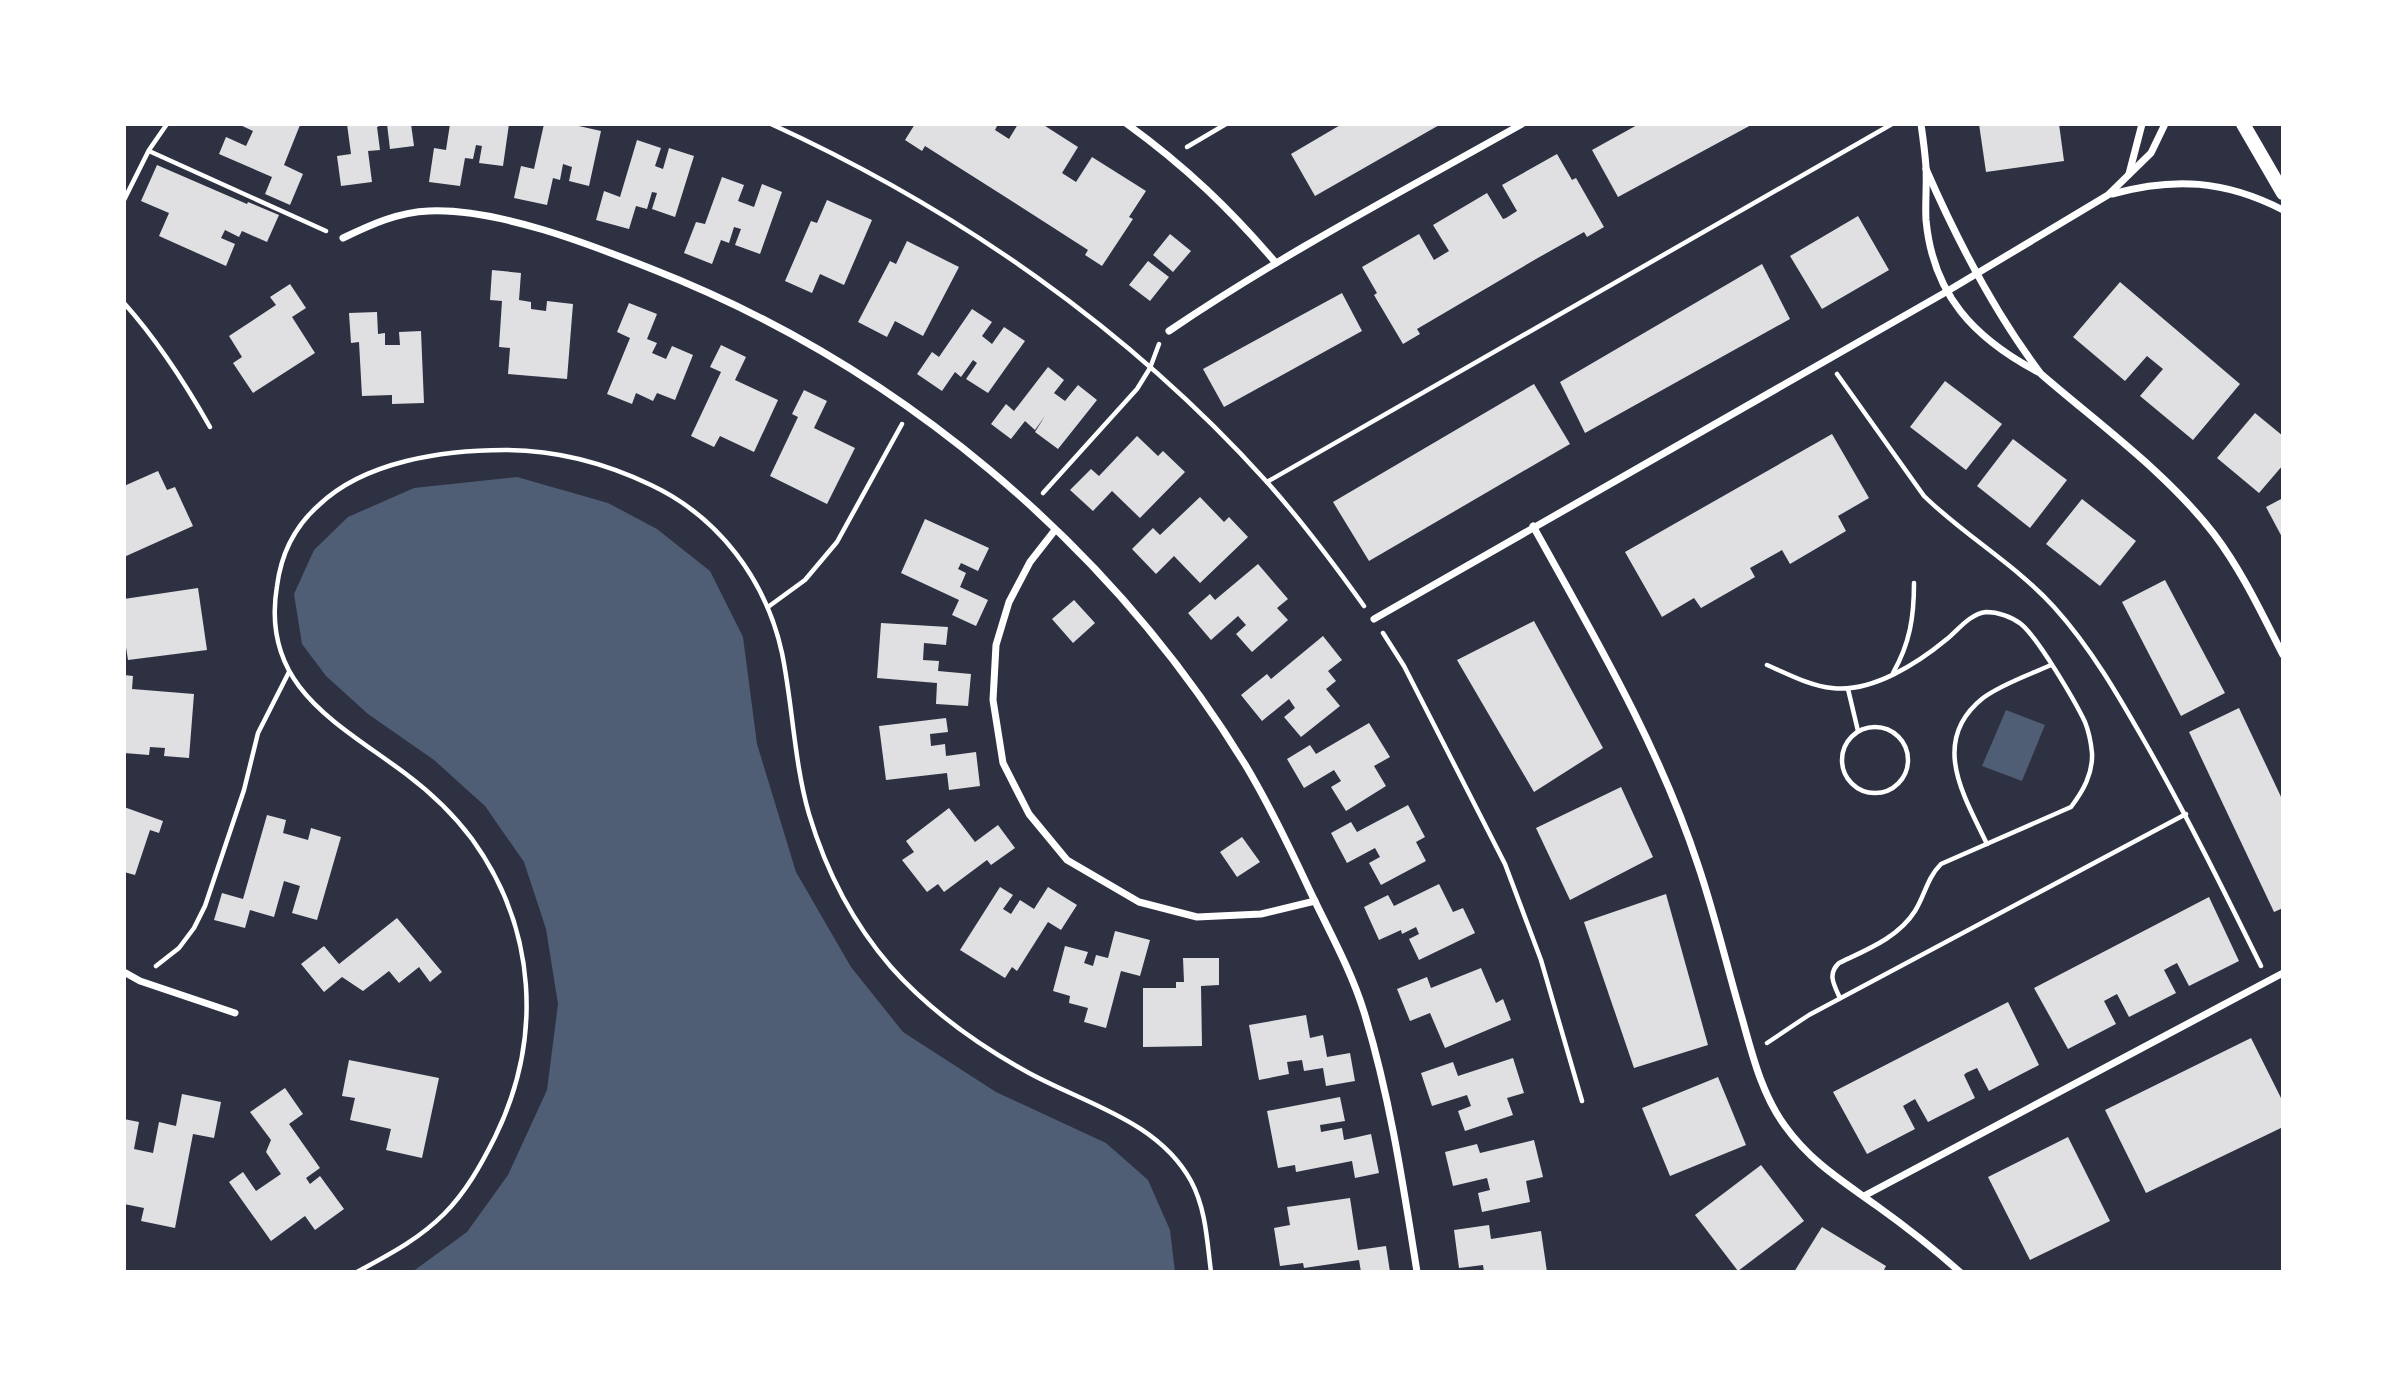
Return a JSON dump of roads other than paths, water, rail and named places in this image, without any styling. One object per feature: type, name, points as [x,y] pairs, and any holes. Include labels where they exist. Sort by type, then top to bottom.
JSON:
[{"type":"main road","points":[[2243,124],[2283,193]]},
{"type":"street","points":[[1128,124],[1171,156],[1208,189],[1276,263]]},
{"type":"street","points":[[1169,331],[1220,296],[1276,263],[1522,124]]},
{"type":"street","points":[[1921,124],[1929,245],[1946,292],[1959,313],[1978,331],[2019,362],[2042,374]]},
{"type":"street","points":[[2128,176],[2143,124]]},
{"type":"street","points":[[1374,619],[1946,292],[2108,195],[2151,153],[2165,124]]},
{"type":"street","points":[[1926,169],[1945,212],[2013,335],[2042,374],[2171,486],[2194,510],[2234,563],[2283,655]]},
{"type":"street","points":[[2108,195],[2141,186],[2176,182],[2218,185],[2259,197],[2283,209]]},
{"type":"street","points":[[343,238],[383,219],[427,211],[471,213],[516,223],[601,249],[685,282],[766,320],[844,365],[910,408],[968,452],[1055,530],[1124,601],[1163,647],[1246,765],[1281,828],[1341,953],[1363,1008],[1392,1116],[1417,1272]]},
{"type":"street","points":[[1533,526],[1622,689],[1670,792],[1698,864],[1752,1054],[1766,1091],[1783,1123],[1806,1152],[1833,1176],[1905,1226],[1959,1272]]},
{"type":"street","points":[[1055,530],[1030,562],[1009,602],[996,645],[993,700],[1003,763],[1029,814],[1067,860],[1139,902],[1197,917],[1261,914],[1315,901]]},
{"type":"street","points":[[124,972],[140,981],[235,1013]]},
{"type":"street","points":[[1864,1196],[2283,973]]},
{"type":"water","points":[[517,477],[608,503],[657,529],[710,571],[743,637],[757,744],[796,872],[851,967],[903,1032],[996,1092],[1106,1143],[1148,1180],[1170,1230],[1175,1272],[412,1272],[467,1232],[508,1175],[547,1090],[558,1004],[546,929],[524,862],[485,806],[434,760],[368,714],[326,676],[302,644],[294,594],[314,550],[348,517],[414,488]]},
{"type":"water","points":[[2006,710],[2045,725],[2022,781],[1982,766]]}]
